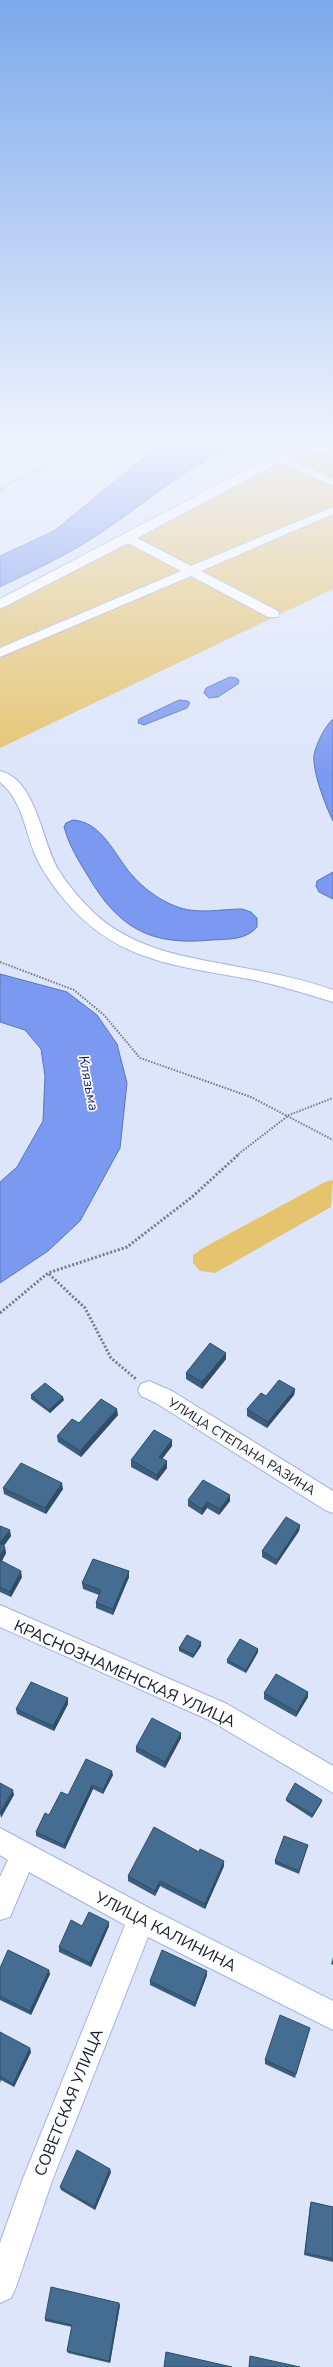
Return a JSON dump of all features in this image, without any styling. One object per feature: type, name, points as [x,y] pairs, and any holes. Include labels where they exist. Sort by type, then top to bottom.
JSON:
[{"type":"street","points":[[0,604],[94,555]]},
{"type":"street","points":[[163,555],[273,614]]},
{"type":"street","points":[[0,653],[227,555]]},
{"type":"street","points":[[0,775],[20,793],[50,869],[90,918],[123,943],[161,956],[278,980],[333,996]]},
{"type":"street","name":"УЛИЦА СТЕПАНА РАЗИНА","points":[[149,1390],[164,1397],[333,1503]]},
{"type":"street","name":"КРАСНОЗНАМЕНСКАЯ УЛИЦА","points":[[0,1616],[218,1712],[333,1780]]},
{"type":"street","name":"УЛИЦА КАЛИНИНА","points":[[0,1841],[23,1856],[141,1919],[333,2016]]},
{"type":"street","points":[[0,1907],[23,1856]]},
{"type":"street","name":"СОВЕТСКАЯ УЛИЦА","points":[[0,2287],[37,2181],[141,1919]]},
{"type":"path","points":[[0,962],[74,990],[104,1015],[140,1058],[250,1097],[288,1115],[333,1140]]},
{"type":"path","points":[[0,1313],[48,1273],[127,1247],[192,1197],[262,1134],[288,1115],[333,1098]]},
{"type":"path","points":[[48,1273],[85,1308],[111,1358],[149,1390]]},
{"type":"shaded area","points":[[98,555],[333,555],[333,589],[0,748],[0,606]]},
{"type":"shaded area","points":[[333,1180],[331,1207],[215,1273],[200,1271],[193,1263],[193,1255],[203,1248],[325,1182]]},
{"type":"water","points":[[1,555],[62,555],[0,587]]},
{"type":"water","points":[[230,677],[239,680],[238,684],[218,697],[209,698],[204,693],[206,688]]},
{"type":"water","points":[[179,700],[188,701],[190,703],[187,708],[144,725],[138,723],[139,719]]},
{"type":"water","points":[[333,719],[333,821],[320,789],[315,770],[314,755],[324,731]]},
{"type":"water","points":[[73,820],[92,826],[100,833],[135,879],[151,893],[163,900],[183,909],[200,911],[242,909],[251,912],[257,918],[257,927],[242,937],[190,941],[171,940],[154,936],[139,930],[125,921],[112,909],[100,894],[81,864],[71,846],[64,827],[66,823]]},
{"type":"water","points":[[333,872],[333,899],[319,892],[316,886],[317,881]]},
{"type":"water","name":"Клязьма","points":[[0,974],[67,992],[97,1015],[117,1044],[127,1083],[120,1148],[80,1221],[48,1251],[0,1283],[0,1182],[17,1167],[43,1121],[45,1076],[41,1049],[25,1030],[0,1022]]},
{"type":"building","points":[[210,1343],[226,1353],[202,1382],[186,1373]]},
{"type":"building","points":[[279,1380],[295,1389],[268,1422],[247,1409],[261,1393],[266,1396]]},
{"type":"building","points":[[45,1383],[63,1397],[49,1410],[31,1395]]},
{"type":"building","points":[[101,1399],[117,1409],[80,1451],[57,1436],[72,1419],[79,1423]]},
{"type":"building","points":[[154,1430],[172,1440],[159,1457],[167,1461],[157,1475],[131,1460]]},
{"type":"building","points":[[21,1463],[62,1483],[45,1508],[3,1488]]},
{"type":"building","points":[[203,1480],[230,1495],[220,1509],[207,1502],[202,1509],[188,1500]]},
{"type":"building","points":[[286,1517],[300,1525],[277,1560],[262,1551]]},
{"type":"building","points":[[0,1526],[10,1530],[0,1543]]},
{"type":"building","points":[[0,1543],[5,1547],[0,1556]]},
{"type":"building","points":[[93,1559],[129,1571],[113,1609],[96,1603],[101,1590],[82,1583]]},
{"type":"building","points":[[0,1560],[21,1571],[10,1592],[0,1587]]},
{"type":"building","points":[[187,1635],[201,1642],[194,1655],[179,1648]]},
{"type":"building","points":[[240,1639],[258,1649],[246,1670],[227,1660]]},
{"type":"building","points":[[276,1674],[308,1692],[297,1712],[264,1693]]},
{"type":"building","points":[[31,1682],[68,1698],[53,1726],[16,1709]]},
{"type":"building","points":[[152,1718],[181,1733],[165,1762],[136,1747]]},
{"type":"building","points":[[86,1759],[112,1771],[103,1790],[92,1785],[64,1845],[36,1832],[45,1813],[49,1815],[61,1792],[68,1795]]},
{"type":"building","points":[[0,1783],[13,1790],[0,1813]]},
{"type":"building","points":[[295,1783],[322,1800],[313,1815],[286,1799]]},
{"type":"building","points":[[154,1827],[199,1852],[200,1849],[224,1861],[205,1904],[160,1881],[155,1891],[128,1876]]},
{"type":"building","points":[[284,1836],[308,1845],[299,1871],[275,1861]]},
{"type":"building","points":[[89,1912],[109,1922],[90,1963],[59,1947],[71,1920],[82,1926]]},
{"type":"building","points":[[8,1950],[49,1970],[30,2011],[0,1996],[0,1968]]},
{"type":"building","points":[[162,1950],[207,1971],[195,2003],[150,1981]]},
{"type":"building","points":[[280,2015],[310,2028],[296,2074],[265,2060]]},
{"type":"building","points":[[0,2032],[30,2048],[13,2084],[0,2076]]},
{"type":"building","points":[[77,2150],[110,2169],[94,2207],[60,2187]]},
{"type":"building","points":[[311,2202],[333,2207],[333,2259],[305,2253]]},
{"type":"building","points":[[51,2287],[119,2303],[109,2361],[67,2351],[72,2325],[45,2319]]},
{"type":"building","points":[[166,2352],[232,2367],[164,2367]]},
{"type":"building","points":[[250,2356],[300,2367],[249,2367]]}]
